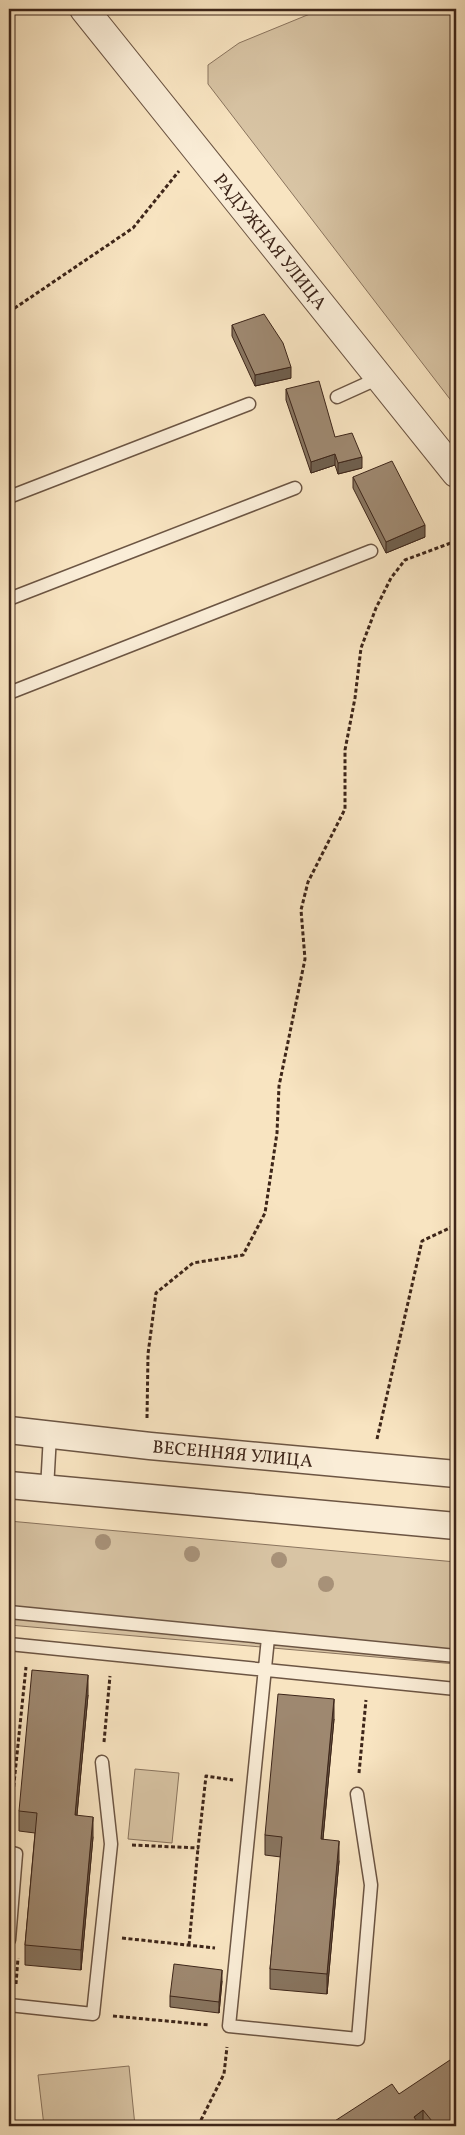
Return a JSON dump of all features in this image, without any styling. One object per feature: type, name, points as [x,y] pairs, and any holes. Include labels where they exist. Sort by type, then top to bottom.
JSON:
[{"type":"street","name":"РАДУЖНАЯ УЛИЦА","points":[[84,9],[456,474]]},
{"type":"street","name":"ВЕСЕННЯЯ УЛИЦА","points":[[9,1430],[150,1446],[456,1474]]},
{"type":"street","points":[[9,1485],[456,1526]]},
{"type":"lane","points":[[337,397],[380,378]]},
{"type":"lane","points":[[9,497],[249,404]]},
{"type":"lane","points":[[9,599],[295,488]]},
{"type":"lane","points":[[9,693],[371,551]]},
{"type":"lane","points":[[47,1489],[50,1435]]},
{"type":"lane","points":[[9,1612],[456,1656]]},
{"type":"lane","points":[[268,1638],[229,2026],[358,2039],[371,1885],[357,1794]]},
{"type":"lane","points":[[9,1644],[456,1689]]},
{"type":"lane","points":[[9,2005],[93,2014],[111,1844],[102,1762]]},
{"type":"lane","points":[[9,1852],[16,1854],[9,1940]]},
{"type":"path","points":[[9,312],[133,228],[196,149]]},
{"type":"path","points":[[150,1446],[147,1427],[148,1354],[156,1293],[193,1263],[243,1255],[265,1213],[277,1133],[279,1086],[305,959],[300,910],[308,882],[345,809],[345,750],[355,698],[361,648],[376,608],[391,578],[405,560],[456,541]]},
{"type":"path","points":[[371,1466],[422,1240],[456,1225]]},
{"type":"path","points":[[9,1835],[28,1646]]},
{"type":"path","points":[[102,1762],[112,1655]]},
{"type":"path","points":[[357,1794],[368,1680]]},
{"type":"path","points":[[189,1945],[206,1776],[252,1783]]},
{"type":"path","points":[[111,1844],[198,1848]]},
{"type":"path","points":[[101,1936],[236,1950]]},
{"type":"path","points":[[93,2014],[229,2026],[224,2074],[198,2126]]},
{"type":"path","points":[[456,2040],[454,2055],[456,2058]]},
{"type":"shaded area","points":[[322,9],[456,9],[456,407],[208,84],[208,65],[239,43]]},
{"type":"shaded area","points":[[9,1521],[456,1562],[456,1664],[9,1625]]},
{"type":"shaded area","points":[[135,1769],[179,1773],[172,1843],[128,1839]]},
{"type":"shaded area","points":[[129,2066],[135,2126],[44,2126],[38,2075]]},
{"type":"building","points":[[264,314],[283,343],[291,367],[255,375],[232,325]]},
{"type":"building","points":[[319,381],[335,437],[352,433],[362,457],[338,463],[335,454],[311,462],[286,389]]},
{"type":"building","points":[[392,461],[425,525],[386,542],[353,477]]},
{"type":"building","points":[[32,1670],[88,1675],[75,1815],[93,1817],[81,1950],[25,1945],[37,1813],[19,1811]]},
{"type":"building","points":[[278,1694],[334,1699],[321,1839],[339,1841],[327,1974],[270,1969],[282,1837],[265,1835]]},
{"type":"building","points":[[174,1964],[222,1970],[219,2002],[170,1996]]},
{"type":"building","points":[[456,2056],[456,2126],[436,2126],[423,2110],[414,2117],[420,2126],[327,2126],[392,2084],[399,2094]]}]
